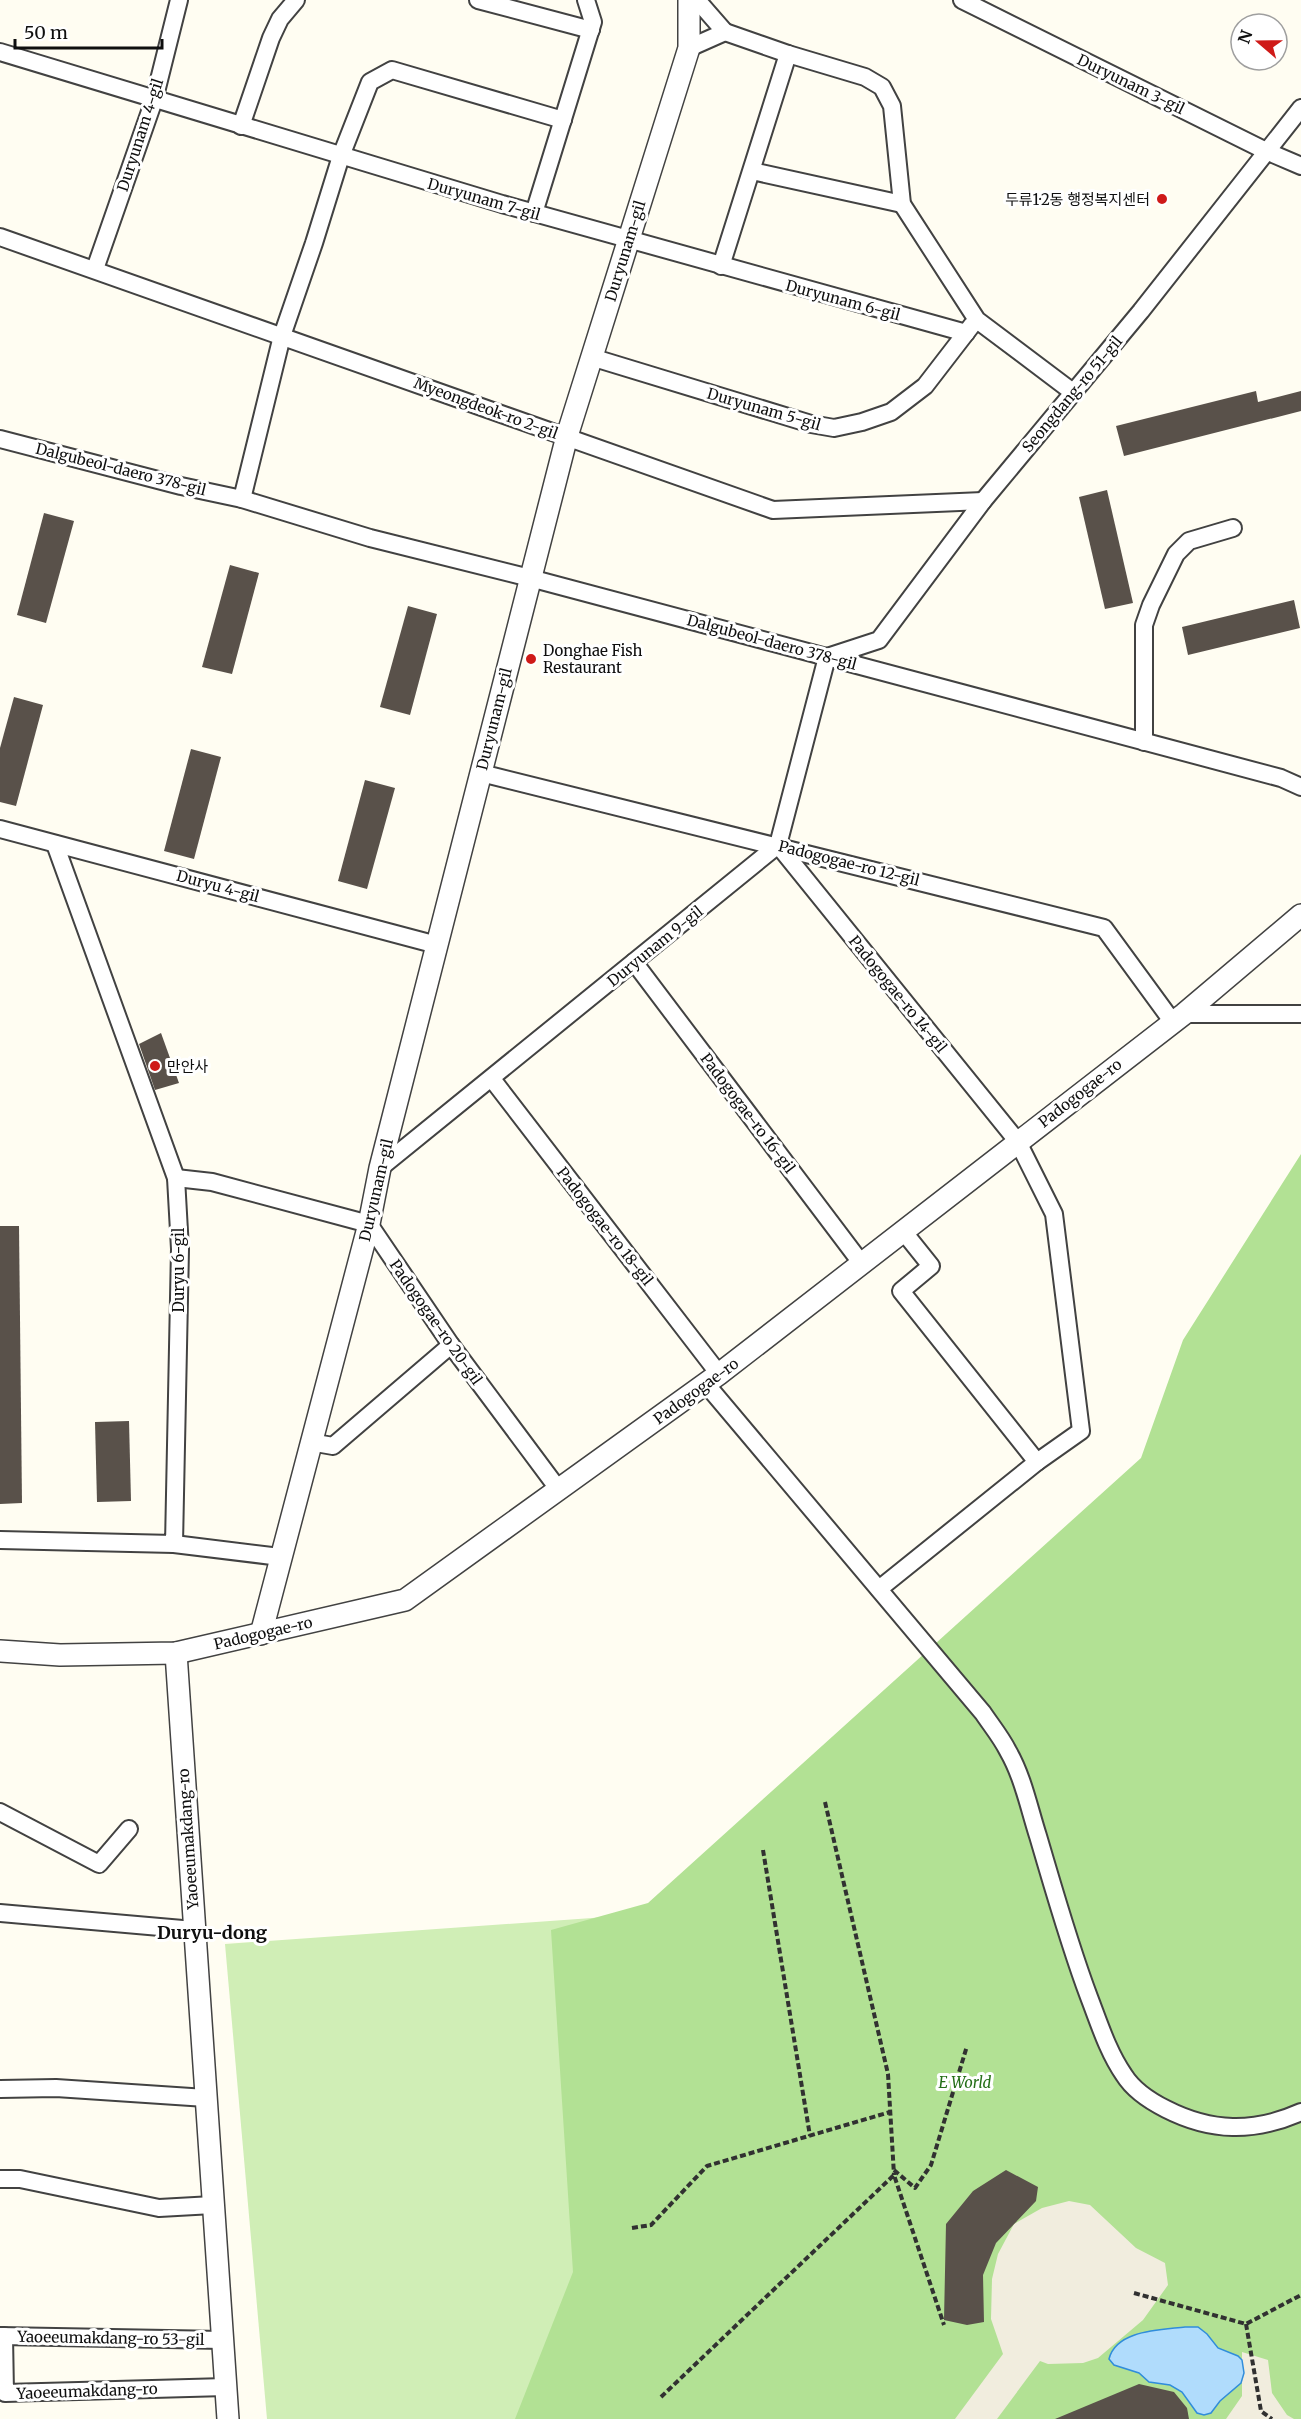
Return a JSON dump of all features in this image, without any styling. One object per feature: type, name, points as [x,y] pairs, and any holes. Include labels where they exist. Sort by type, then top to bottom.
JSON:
[{"type":"street","name":"Duryunam 4-gil","points":[[95,269],[154,99],[179,0]]},
{"type":"street","points":[[241,126],[271,38],[280,19],[296,0]]},
{"type":"street","points":[[478,0],[591,30]]},
{"type":"street","points":[[534,213],[593,22],[586,0]]},
{"type":"street","name":"Duryunam-gil","points":[[261,1634],[369,1224],[380,1168],[567,436],[689,48],[689,0]]},
{"type":"street","points":[[697,0],[725,32],[865,77],[882,87],[892,106],[902,204],[977,320],[1074,393]]},
{"type":"street","name":"Duryunam 3-gil","points":[[962,0],[1266,151],[1301,166]]},
{"type":"street","points":[[689,48],[725,32]]},
{"type":"street","name":"Duryunam 7-gil","points":[[0,52],[341,156],[628,240]]},
{"type":"street","points":[[722,266],[788,54]]},
{"type":"street","points":[[242,499],[282,336],[341,156],[370,82],[392,70],[563,120]]},
{"type":"street","name":"Seongdang-ro 51-gil","points":[[827,657],[879,640],[983,501],[1142,311],[1301,108]]},
{"type":"street","points":[[752,171],[902,204]]},
{"type":"street","name":"Myeongdeok-ro 2-gil","points":[[0,237],[773,510],[983,501]]},
{"type":"street","name":"Duryunam 6-gil","points":[[628,240],[966,333]]},
{"type":"street","name":"Duryunam 5-gil","points":[[591,357],[811,424],[834,428],[891,412],[925,386],[977,320]]},
{"type":"street","name":"Dalgubeol-daero 378-gil","points":[[0,439],[181,486],[242,499],[370,538],[530,578],[1281,778],[1301,787]]},
{"type":"street","points":[[1144,742],[1144,625],[1150,605],[1176,554],[1184,545],[1189,541],[1233,528]]},
{"type":"street","points":[[778,845],[827,657]]},
{"type":"street","name":"Padogogae-ro 12-gil","points":[[480,773],[778,845],[1104,928],[1178,1018]]},
{"type":"street","name":"Duryu 4-gil","points":[[0,829],[437,945]]},
{"type":"street","name":"Duryu 6-gil","points":[[55,844],[176,1178],[180,1249],[174,1544]]},
{"type":"street","name":"Duryunam 9-gil","points":[[380,1168],[778,845]]},
{"type":"street","name":"Padogogae-ro 14-gil","points":[[778,845],[1018,1142],[1054,1214],[1081,1431],[1037,1462]]},
{"type":"street","name":"Padogogae-ro","points":[[0,1651],[60,1655],[176,1653],[405,1600],[713,1379],[1178,1018],[1301,915]]},
{"type":"street","name":"Padogogae-ro 16-gil","points":[[634,962],[862,1264]]},
{"type":"street","points":[[1178,1018],[1301,1014]]},
{"type":"street","name":"Padogogae-ro 18-gil","points":[[492,1079],[713,1379],[879,1589],[983,1713],[1008,1751],[1023,1786],[1077,1965],[1104,2038],[1125,2077],[1141,2094],[1155,2104],[1186,2119],[1213,2127],[1245,2128],[1282,2121],[1301,2112]]},
{"type":"street","points":[[176,1178],[213,1182],[369,1224]]},
{"type":"street","name":"Padogogae-ro 20-gil","points":[[369,1224],[450,1346],[559,1490]]},
{"type":"street","points":[[879,1589],[1037,1462],[900,1291],[931,1266],[903,1231]]},
{"type":"street","points":[[310,1442],[333,1446],[450,1346]]},
{"type":"street","points":[[0,1540],[174,1544],[280,1557]]},
{"type":"street","name":"Yaoeeumakdang-ro","points":[[176,1653],[228,2419]]},
{"type":"street","points":[[0,1812],[99,1864],[129,1829]]},
{"type":"street","points":[[0,1913],[194,1930]]},
{"type":"street","points":[[0,2089],[56,2088],[206,2098]]},
{"type":"street","points":[[0,2179],[20,2179],[159,2208],[213,2205]]},
{"type":"street","name":"Yaoeeumakdang-ro","points":[[2,2336],[5,2393],[226,2387]]},
{"type":"street","name":"Yaoeeumakdang-ro 53-gil","points":[[2,2336],[223,2340]]},
{"type":"path","points":[[825,1802],[888,2074],[894,2175],[944,2325]]},
{"type":"path","points":[[763,1850],[810,2136]]},
{"type":"path","points":[[893,2169],[915,2187],[931,2165],[967,2046]]},
{"type":"path","points":[[632,2228],[651,2225],[707,2166],[890,2112]]},
{"type":"path","points":[[661,2397],[894,2175]]},
{"type":"path","points":[[1134,2293],[1246,2324],[1301,2295]]},
{"type":"path","points":[[1246,2324],[1262,2410],[1272,2419]]},
{"type":"green space","name":"E World","points":[[1301,1154],[1301,2419],[515,2419],[573,2272],[551,1930],[648,1903],[1141,1458],[1183,1340]]},
{"type":"green space","points":[[648,1914],[1301,2419],[267,2419],[225,1944]]},
{"type":"shaded area","points":[[1069,2201],[1090,2205],[1136,2248],[1165,2263],[1168,2285],[1143,2320],[1098,2358],[1083,2363],[1048,2364],[1040,2361],[997,2419],[955,2419],[1003,2354],[991,2319],[992,2279],[998,2254],[1014,2224],[1042,2208]]},
{"type":"shaded area","points":[[1242,2352],[1268,2360],[1272,2393],[1287,2415],[1294,2419],[1226,2419],[1242,2396]]},
{"type":"water","points":[[1198,2327],[1218,2348],[1242,2360],[1244,2373],[1241,2383],[1220,2401],[1211,2413],[1204,2415],[1197,2413],[1182,2392],[1170,2385],[1149,2382],[1139,2373],[1114,2365],[1109,2359],[1113,2349],[1130,2337],[1140,2333]]},
{"type":"building","points":[[1256,391],[1258,402],[1301,391],[1301,411],[1124,456],[1116,426]]},
{"type":"building","points":[[1107,490],[1133,603],[1105,609],[1079,497]]},
{"type":"building","points":[[44,513],[74,521],[46,623],[17,615]]},
{"type":"building","points":[[230,565],[259,573],[232,674],[202,667]]},
{"type":"building","points":[[1294,600],[1300,628],[1188,655],[1182,627]]},
{"type":"building","points":[[408,606],[437,614],[410,715],[380,707]]},
{"type":"building","points":[[14,697],[43,705],[16,806],[0,802],[0,748]]},
{"type":"building","points":[[191,749],[221,757],[194,859],[164,851]]},
{"type":"building","points":[[365,780],[395,788],[367,889],[338,881]]},
{"type":"building","name":"만안사","points":[[161,1033],[179,1083],[155,1090],[139,1044]]},
{"type":"building","points":[[0,1226],[19,1226],[22,1503],[0,1504]]},
{"type":"building","points":[[129,1421],[131,1501],[97,1502],[95,1422]]},
{"type":"building","points":[[1006,2170],[1038,2187],[1036,2201],[996,2243],[983,2275],[984,2322],[967,2325],[944,2320],[946,2224],[973,2191]]},
{"type":"building","points":[[1139,2384],[1174,2392],[1187,2408],[1189,2419],[1055,2419]]},
{"type":"place","name":"두류1·2동 행정복지센터","points":[[1162,199]]},
{"type":"place","name":"Donghae Fish Restaurant","points":[[531,659]]},
{"type":"place","name":"만안사","points":[[155,1066]]},
{"type":"district","name":"Duryu-dong","points":[[212,1932]]}]
